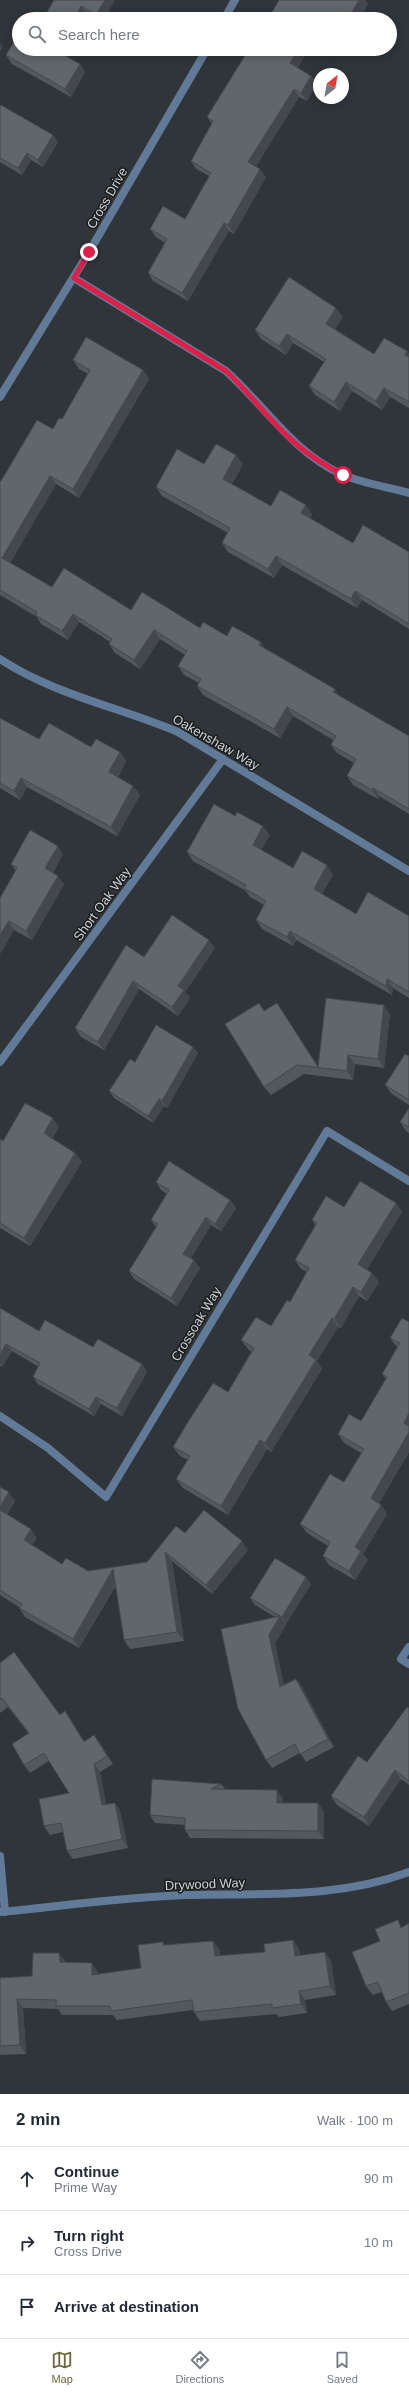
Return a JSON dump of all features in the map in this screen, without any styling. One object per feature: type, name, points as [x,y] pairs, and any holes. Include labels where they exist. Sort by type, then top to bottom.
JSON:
[{"type":"street","points":[[228,12],[236,0]]},
{"type":"street","name":"Cross Drive","points":[[0,397],[74,278],[203,56]]},
{"type":"street","points":[[74,278],[226,371],[246,390],[269,418],[295,444],[316,460],[343,475],[409,492]]},
{"type":"street","name":"Oakenshaw Way","points":[[0,659],[24,674],[82,699],[139,715],[178,732],[409,871]]},
{"type":"street","name":"Short Oak Way","points":[[0,1062],[223,759]]},
{"type":"street","name":"Crossoak Way","points":[[0,1416],[48,1448],[106,1497],[327,1131],[409,1181]]},
{"type":"street","points":[[409,1647],[401,1659],[409,1664]]},
{"type":"street","points":[[0,1856],[2,1912]]},
{"type":"street","name":"Drywood Way","points":[[2,1912],[186,1895],[309,1894],[371,1882],[409,1872]]},
{"type":"building","points":[[54,0],[105,0],[98,12],[91,12],[81,6],[78,12],[47,12]]},
{"type":"building","points":[[279,0],[359,0],[352,12],[272,12]]},
{"type":"building","points":[[12,45],[12,56],[66,56],[80,64],[65,89],[6,55]]},
{"type":"building","points":[[245,56],[294,56],[290,63],[311,76],[301,93],[294,89],[248,162],[260,169],[228,225],[224,223],[182,293],[148,273],[167,239],[150,229],[163,206],[185,219],[211,173],[191,161],[213,121],[207,117]]},
{"type":"building","points":[[1,105],[53,135],[38,160],[27,153],[18,168],[0,158]]},
{"type":"building","points":[[289,277],[336,308],[326,324],[374,354],[384,338],[407,351],[405,355],[409,357],[409,402],[384,388],[376,401],[346,382],[334,402],[309,386],[326,359],[287,334],[279,346],[255,330]]},
{"type":"building","points":[[86,337],[143,370],[73,489],[50,476],[2,558],[52,587],[64,568],[131,610],[142,592],[200,628],[203,622],[227,636],[232,626],[261,642],[259,645],[335,689],[333,692],[409,736],[409,809],[373,788],[372,790],[347,776],[356,759],[331,745],[336,736],[287,707],[274,729],[197,686],[201,679],[178,666],[187,651],[154,630],[134,660],[109,644],[112,639],[73,614],[62,631],[35,615],[37,612],[0,590],[0,481],[37,420],[53,429],[59,418],[62,419],[90,370],[73,360]]},
{"type":"building","points":[[216,444],[236,455],[223,479],[271,506],[280,490],[306,505],[301,513],[353,543],[363,525],[409,552],[409,624],[355,591],[351,599],[276,556],[268,569],[222,543],[230,528],[156,487],[177,449],[204,464]]},
{"type":"building","points":[[0,718],[39,739],[49,723],[91,747],[96,739],[120,752],[109,772],[133,786],[111,827],[21,778],[14,791],[0,783]]},
{"type":"building","points":[[214,804],[235,816],[237,812],[263,826],[253,845],[293,868],[302,851],[327,865],[314,889],[356,914],[368,892],[409,916],[409,992],[387,979],[386,986],[290,931],[287,937],[256,920],[266,901],[244,888],[246,885],[187,852]]},
{"type":"building","points":[[30,830],[58,846],[45,868],[58,876],[26,931],[9,921],[0,935],[0,898],[17,868],[11,864]]},
{"type":"building","points":[[172,915],[209,940],[178,986],[184,990],[172,1007],[133,981],[98,1042],[75,1028],[126,945],[144,957]]},
{"type":"building","points":[[326,998],[384,1005],[378,1059],[348,1055],[347,1071],[297,1065],[264,1087],[225,1024],[259,1003],[264,1011],[277,1003],[318,1067]]},
{"type":"building","points":[[156,1025],[193,1047],[162,1101],[159,1099],[148,1116],[109,1091],[130,1059],[135,1062]]},
{"type":"building","points":[[405,1054],[409,1056],[409,1100],[385,1085]]},
{"type":"building","points":[[25,1103],[53,1118],[44,1133],[75,1153],[24,1238],[0,1223],[0,1139],[3,1141]]},
{"type":"building","points":[[409,1108],[409,1127],[400,1122]]},
{"type":"building","points":[[169,1161],[230,1200],[215,1224],[206,1217],[183,1254],[194,1260],[171,1298],[129,1271],[158,1224],[151,1220],[169,1190],[156,1182]]},
{"type":"building","points":[[360,1181],[396,1203],[358,1264],[372,1273],[361,1292],[353,1287],[334,1319],[332,1318],[309,1355],[316,1360],[265,1443],[260,1440],[221,1506],[176,1479],[190,1456],[173,1447],[213,1383],[228,1392],[254,1348],[241,1340],[256,1317],[271,1326],[287,1300],[290,1302],[309,1268],[295,1260],[317,1223],[312,1220],[326,1196],[344,1207]]},
{"type":"building","points":[[0,1308],[39,1331],[45,1320],[93,1347],[98,1339],[142,1364],[117,1408],[96,1397],[89,1409],[33,1377],[40,1363],[6,1344],[0,1355]]},
{"type":"building","points":[[402,1318],[409,1322],[409,1413],[404,1423],[409,1426],[409,1432],[371,1498],[381,1505],[355,1547],[361,1551],[349,1571],[323,1556],[330,1542],[300,1524],[330,1474],[344,1482],[364,1449],[338,1434],[349,1414],[361,1421],[387,1377],[382,1374],[400,1343],[390,1338]]},
{"type":"building","points":[[0,1487],[9,1492],[0,1507]]},
{"type":"building","points":[[0,1510],[31,1529],[24,1540],[62,1564],[66,1558],[88,1571],[147,1562],[176,1526],[185,1533],[204,1510],[242,1541],[206,1585],[165,1552],[177,1632],[124,1640],[113,1569],[73,1639],[19,1608],[22,1604],[0,1590]]},
{"type":"building","points":[[275,1558],[306,1577],[282,1617],[250,1598]]},
{"type":"building","points":[[280,1616],[269,1635],[280,1687],[296,1679],[328,1739],[300,1754],[295,1744],[266,1760],[238,1709],[221,1629]]},
{"type":"building","points":[[14,1652],[60,1715],[65,1711],[84,1742],[94,1735],[107,1756],[94,1764],[102,1805],[115,1803],[122,1839],[67,1851],[61,1823],[44,1826],[39,1799],[69,1793],[44,1753],[24,1765],[12,1744],[29,1733],[2,1698],[0,1700],[0,1663]]},
{"type":"building","points":[[407,1707],[409,1708],[409,1781],[395,1770],[364,1817],[331,1796],[358,1756],[367,1762]]},
{"type":"building","points":[[152,1779],[221,1784],[211,1789],[277,1790],[277,1803],[318,1803],[318,1831],[185,1830],[185,1818],[150,1815]]},
{"type":"building","points":[[398,1920],[401,1928],[409,1923],[409,1993],[386,2002],[378,1982],[366,1986],[352,1952],[380,1941],[375,1929]]},
{"type":"building","points":[[293,1940],[295,1956],[325,1952],[330,1986],[299,1991],[301,2004],[272,2008],[272,2004],[194,2012],[192,2000],[111,2011],[110,2006],[56,2006],[56,2000],[17,1999],[20,2045],[0,2046],[0,1978],[32,1976],[33,1953],[59,1953],[60,1962],[92,1963],[92,1975],[141,1968],[138,1945],[163,1942],[163,1945],[213,1941],[215,1956],[265,1952],[264,1944]]},
{"type":"route","points":[[89,252],[74,278],[226,371],[246,390],[269,418],[295,444],[316,460],[343,475]]}]
